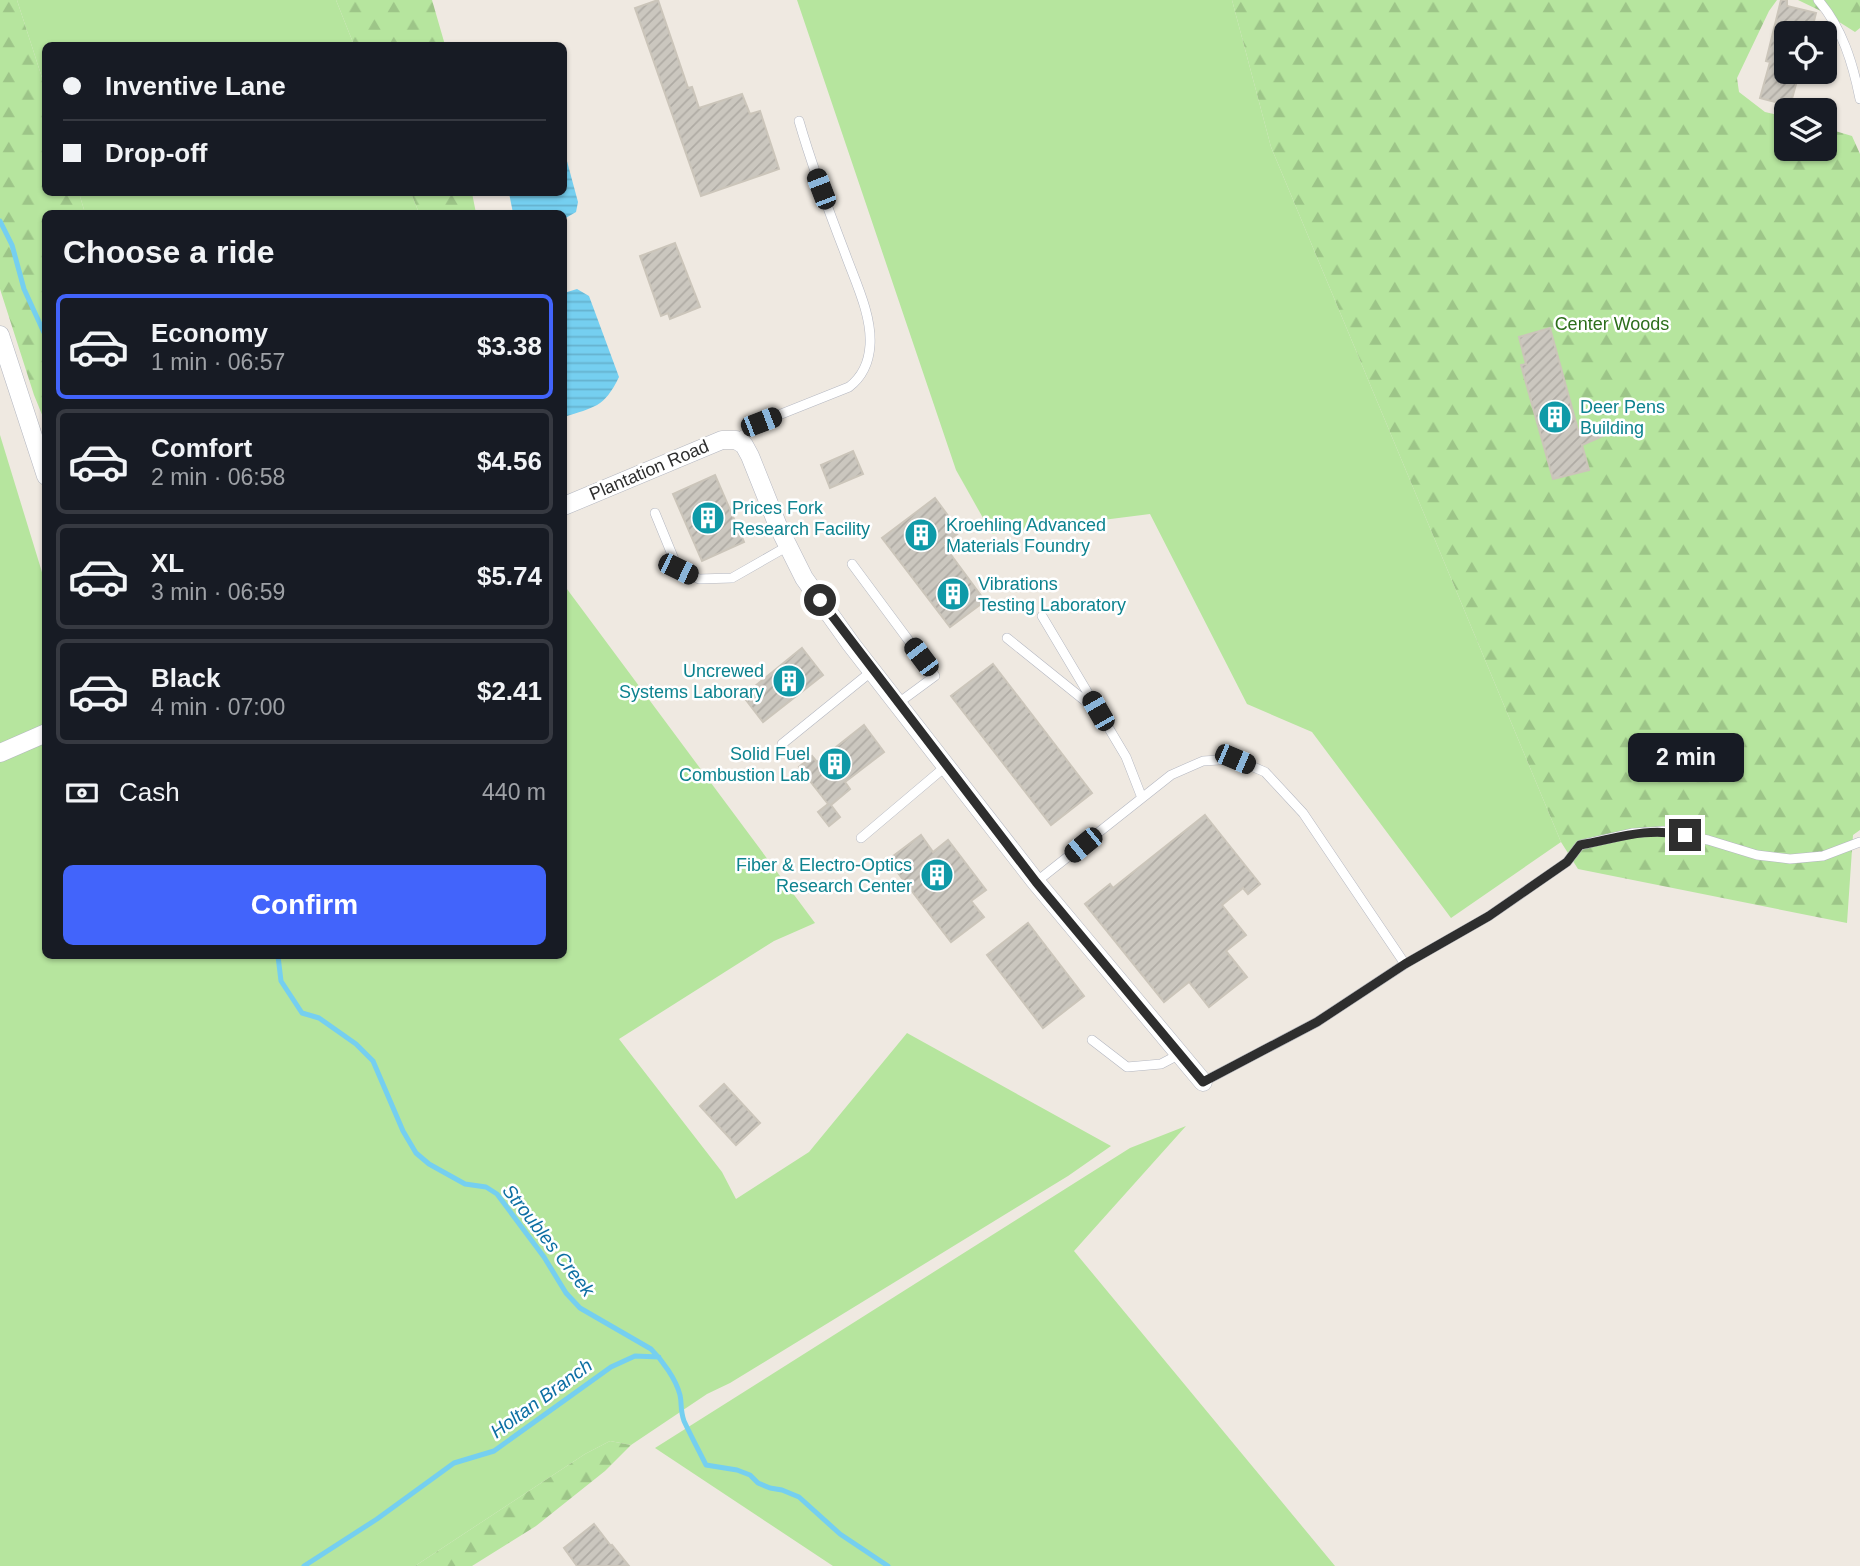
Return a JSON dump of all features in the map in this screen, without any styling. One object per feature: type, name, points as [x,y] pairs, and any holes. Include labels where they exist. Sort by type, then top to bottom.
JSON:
[{"type":"street","points":[[0,335],[42,464]]},
{"type":"street","name":"Plantation Road","points":[[567,505],[702,446],[722,440],[736,440]]},
{"type":"street","points":[[736,440],[744,445],[751,456],[778,526],[804,579],[945,767],[1036,882],[1203,1082]]},
{"type":"street","points":[[0,753],[42,735]]},
{"type":"lane","points":[[1818,0],[1832,16],[1852,65],[1860,99]]},
{"type":"lane","points":[[736,440],[761,422],[849,387],[858,380],[866,365],[870,346],[859,292],[799,121]]},
{"type":"lane","points":[[655,513],[678,569],[699,579],[732,578],[788,546]]},
{"type":"lane","points":[[852,564],[935,676],[897,704]]},
{"type":"lane","points":[[1042,616],[1126,757],[1142,798]]},
{"type":"lane","points":[[1007,638],[1098,711]]},
{"type":"lane","points":[[782,744],[872,671]]},
{"type":"lane","points":[[1036,882],[1171,775],[1203,761],[1235,759],[1265,772],[1303,813],[1405,964]]},
{"type":"lane","points":[[860,838],[945,767]]},
{"type":"lane","points":[[1203,1082],[1317,1022],[1405,964],[1489,916],[1567,862],[1580,845],[1633,833],[1663,831],[1707,840],[1757,855],[1790,859],[1823,856],[1860,842]]},
{"type":"lane","points":[[1092,1040],[1126,1068],[1161,1064],[1180,1054]]},
{"type":"green space","points":[[0,0],[17,0],[42,78],[42,196],[80,196],[84,210],[42,210],[42,415],[0,289]]},
{"type":"green space","points":[[17,0],[336,0],[353,42],[42,42],[42,78]]},
{"type":"green space","points":[[336,0],[432,0],[444,42],[353,42]]},
{"type":"green space","points":[[797,0],[1232,0],[1271,147],[1561,842],[1451,918],[1312,732],[1247,704],[1150,514],[992,534],[956,470]]},
{"type":"green space","name":"Center Woods","points":[[1232,0],[1777,0],[1737,78],[1739,92],[1765,112],[1774,114],[1774,161],[1837,161],[1837,132],[1852,136],[1860,154],[1860,830],[1853,835],[1847,923],[1578,869],[1561,842],[1271,147]]},
{"type":"green space","points":[[1798,0],[1860,0],[1860,28],[1855,32]]},
{"type":"green space","points":[[80,196],[412,196],[418,210],[84,210]]},
{"type":"green space","points":[[412,196],[473,196],[475,210],[418,210]]},
{"type":"green space","points":[[0,435],[42,572],[42,959],[567,959],[567,589],[815,923],[774,941],[619,1039],[722,1172],[736,1199],[809,1152],[907,1033],[1111,1146],[1068,1176],[730,1383],[707,1394],[631,1445],[610,1441],[585,1454],[415,1566],[0,1566]]},
{"type":"green space","points":[[1186,1126],[1074,1251],[1335,1566],[833,1566],[655,1448],[1130,1148]]},
{"type":"green space","points":[[610,1441],[631,1445],[605,1471],[536,1526],[472,1566],[415,1566],[585,1454]]},
{"type":"water","points":[[567,161],[578,202],[576,212],[567,217],[567,210],[512,210],[510,196],[567,196]]},
{"type":"water","points":[[577,289],[589,296],[619,377],[603,401],[567,416],[567,292]]},
{"type":"building","points":[[658,0],[688,88],[692,87],[699,108],[742,94],[750,114],[760,111],[779,169],[701,196],[635,8]]},
{"type":"building","points":[[1781,0],[1787,0],[1787,6],[1816,13],[1814,21],[1776,21]]},
{"type":"building","points":[[1774,28],[1774,84],[1796,84],[1792,98],[1774,98],[1774,102],[1760,98],[1770,62],[1766,61]]},
{"type":"building","points":[[675,243],[700,307],[670,319],[668,313],[661,316],[640,256]]},
{"type":"building","name":"Deer Pens Building","points":[[1550,328],[1578,430],[1619,429],[1582,445],[1589,470],[1553,479],[1521,365],[1526,364],[1519,337]]},
{"type":"building","points":[[853,451],[863,474],[830,488],[821,465]]},
{"type":"building","name":"Prices Fork Research Facility","points":[[715,475],[744,542],[702,561],[673,494]]},
{"type":"building","points":[[935,498],[960,532],[943,544],[985,601],[950,627],[882,538]]},
{"type":"building","name":"Uncrewed Systems Laborary","points":[[802,648],[823,675],[763,722],[746,700],[757,691],[754,687]]},
{"type":"building","points":[[993,664],[1092,793],[1051,825],[951,696]]},
{"type":"building","name":"Solid Fuel Combustion Lab","points":[[864,725],[884,752],[845,782],[850,789],[831,805],[840,817],[829,826],[818,812],[828,804],[799,767],[812,756],[817,762]]},
{"type":"building","points":[[1708,749],[1710,777],[1658,781],[1656,753]]},
{"type":"building","points":[[1205,815],[1260,884],[1248,894],[1243,888],[1222,905],[1246,935],[1226,951],[1247,977],[1209,1007],[1189,982],[1164,1002],[1085,904],[1110,884],[1113,888]]},
{"type":"building","name":"Fiber & Electro-Optics Research Center","points":[[921,835],[933,852],[948,840],[986,890],[971,901],[984,917],[951,942],[888,860]]},
{"type":"building","points":[[1028,923],[1084,996],[1043,1028],[987,955]]},
{"type":"building","points":[[724,1084],[760,1123],[736,1145],[700,1106]]},
{"type":"building","points":[[594,1524],[629,1566],[577,1566],[564,1548]]},
{"type":"waterway","name":"Stroubles Creek","points":[[0,221],[12,245],[24,289],[42,328]]},
{"type":"waterway","name":"Stroubles Creek","points":[[278,959],[281,981],[302,1013],[319,1018],[356,1044],[373,1061],[403,1131],[416,1153],[429,1164],[465,1184],[486,1187],[497,1194],[544,1257],[566,1293],[580,1308],[651,1349],[660,1359],[675,1383],[684,1421],[706,1465],[737,1470],[750,1475],[758,1483],[799,1497],[840,1534],[888,1566]]},
{"type":"waterway","name":"Holtan Branch","points":[[304,1566],[377,1519],[454,1463],[494,1451],[611,1367],[635,1356],[659,1357]]},
{"type":"place","name":"Deer Pens Building","points":[[1555,417]]},
{"type":"place","name":"Prices Fork Research Facility","points":[[708,518]]},
{"type":"place","name":"Kroehling Advanced Materials Foundry","points":[[921,535]]},
{"type":"place","name":"Vibrations Testing Laboratory","points":[[953,594]]},
{"type":"place","name":"Uncrewed Systems Laborary","points":[[789,681]]},
{"type":"place","name":"Solid Fuel Combustion Lab","points":[[835,764]]},
{"type":"place","name":"Fiber & Electro-Optics Research Center","points":[[937,875]]},
{"type":"route","points":[[820,600],[945,767],[1036,882],[1203,1082],[1317,1022],[1405,964],[1489,916],[1567,862],[1580,845],[1633,833],[1663,831],[1685,835]]}]
